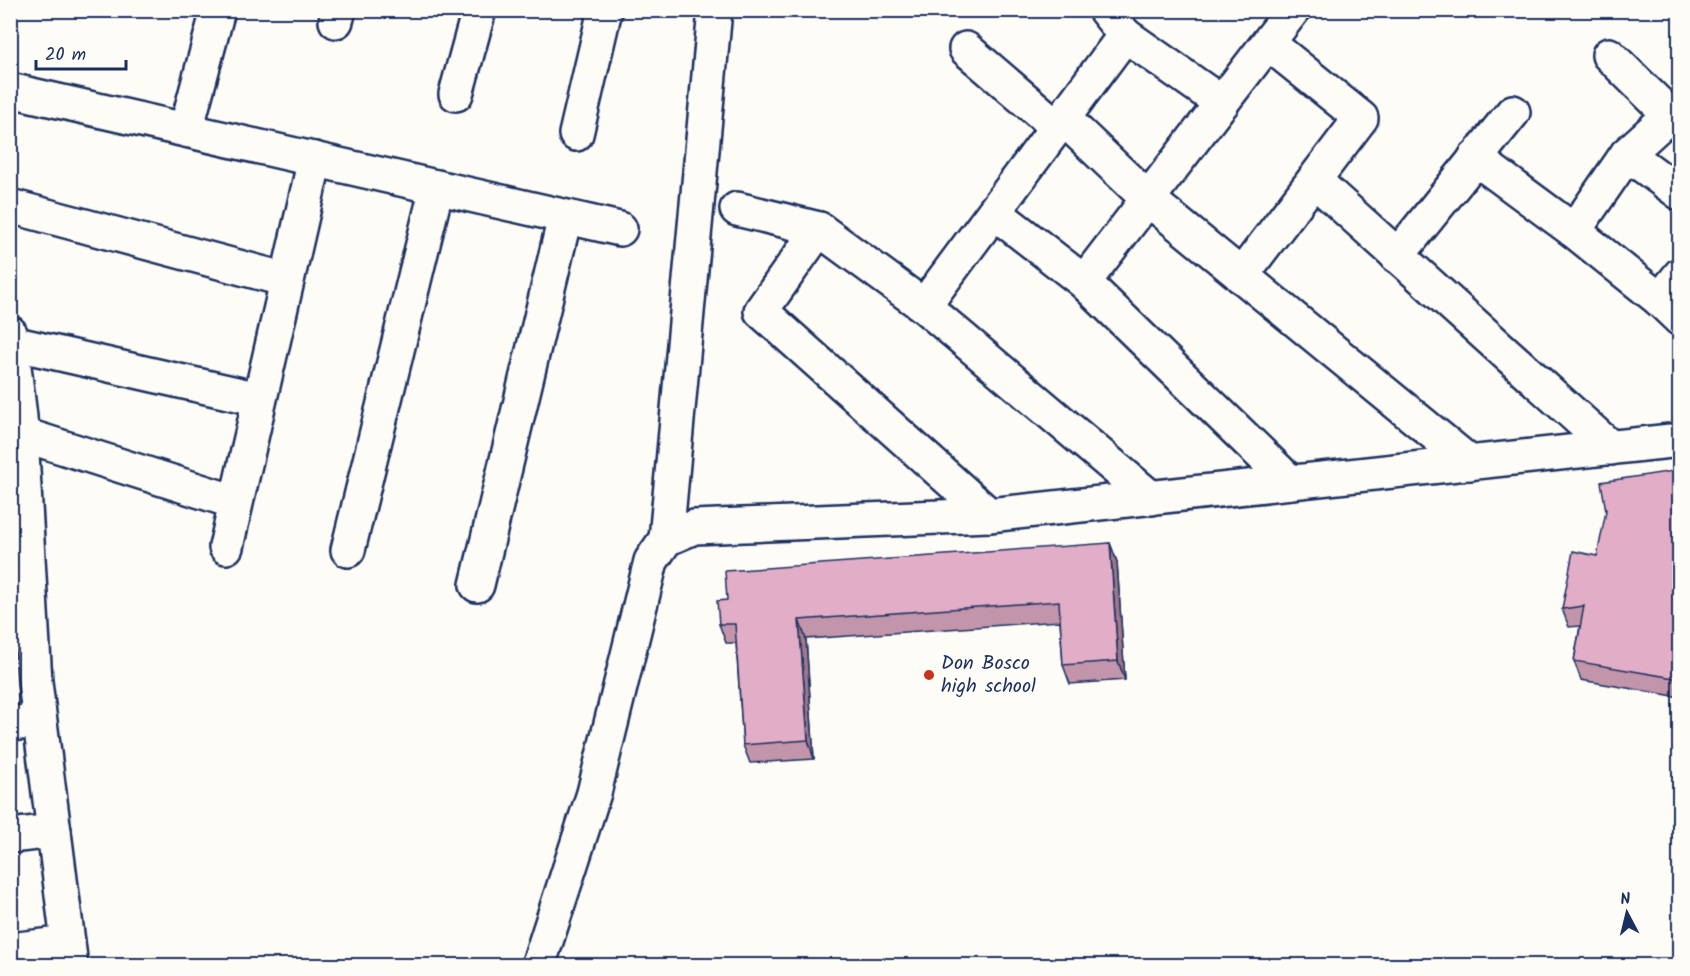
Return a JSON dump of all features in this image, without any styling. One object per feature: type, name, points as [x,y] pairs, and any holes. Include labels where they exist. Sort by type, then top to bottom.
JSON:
[{"type":"street","points":[[186,130],[218,10]]},
{"type":"street","points":[[456,94],[479,10]]},
{"type":"street","points":[[576,134],[605,10]]},
{"type":"street","points":[[538,966],[594,793],[651,561],[666,539],[715,10]]},
{"type":"street","points":[[1105,10],[1125,35],[1222,103]]},
{"type":"street","points":[[1084,282],[1293,10]]},
{"type":"street","points":[[924,306],[1125,35]]},
{"type":"street","points":[[1241,276],[1360,118],[1268,43]]},
{"type":"street","points":[[966,49],[1060,123],[1148,199],[1470,463]]},
{"type":"street","points":[[1574,231],[1627,154],[1675,117],[1609,55]]},
{"type":"street","points":[[10,90],[620,229]]},
{"type":"street","points":[[1397,256],[1513,112]]},
{"type":"street","points":[[1627,154],[1680,193]]},
{"type":"street","points":[[1475,158],[1574,231],[1673,298]]},
{"type":"street","points":[[226,547],[315,159]]},
{"type":"street","points":[[1314,180],[1611,448]]},
{"type":"street","points":[[348,550],[437,187]]},
{"type":"street","points":[[10,206],[287,280]]},
{"type":"street","points":[[737,209],[819,228],[924,306],[1151,498]]},
{"type":"street","points":[[994,212],[1084,282],[1290,483]]},
{"type":"street","points":[[477,585],[565,217]]},
{"type":"street","points":[[819,228],[761,311],[989,515]]},
{"type":"street","points":[[10,950],[70,954],[54,831],[25,723],[35,682],[18,513],[21,434],[13,380],[11,338],[259,399]]},
{"type":"street","points":[[21,434],[235,502]]},
{"type":"street","points":[[666,539],[694,527],[989,515],[1680,440]]},
{"type":"street","points":[[10,836],[54,831]]},
{"type":"building","points":[[1680,470],[1680,679],[1574,661],[1584,606],[1562,609],[1573,551],[1597,556],[1606,511],[1601,482]]},
{"type":"building","points":[[1110,543],[1118,661],[1063,665],[1059,601],[799,620],[808,740],[743,745],[735,624],[719,624],[717,601],[727,600],[725,571]]},
{"type":"place","name":"Don Bosco high school","points":[[929,675]]}]
